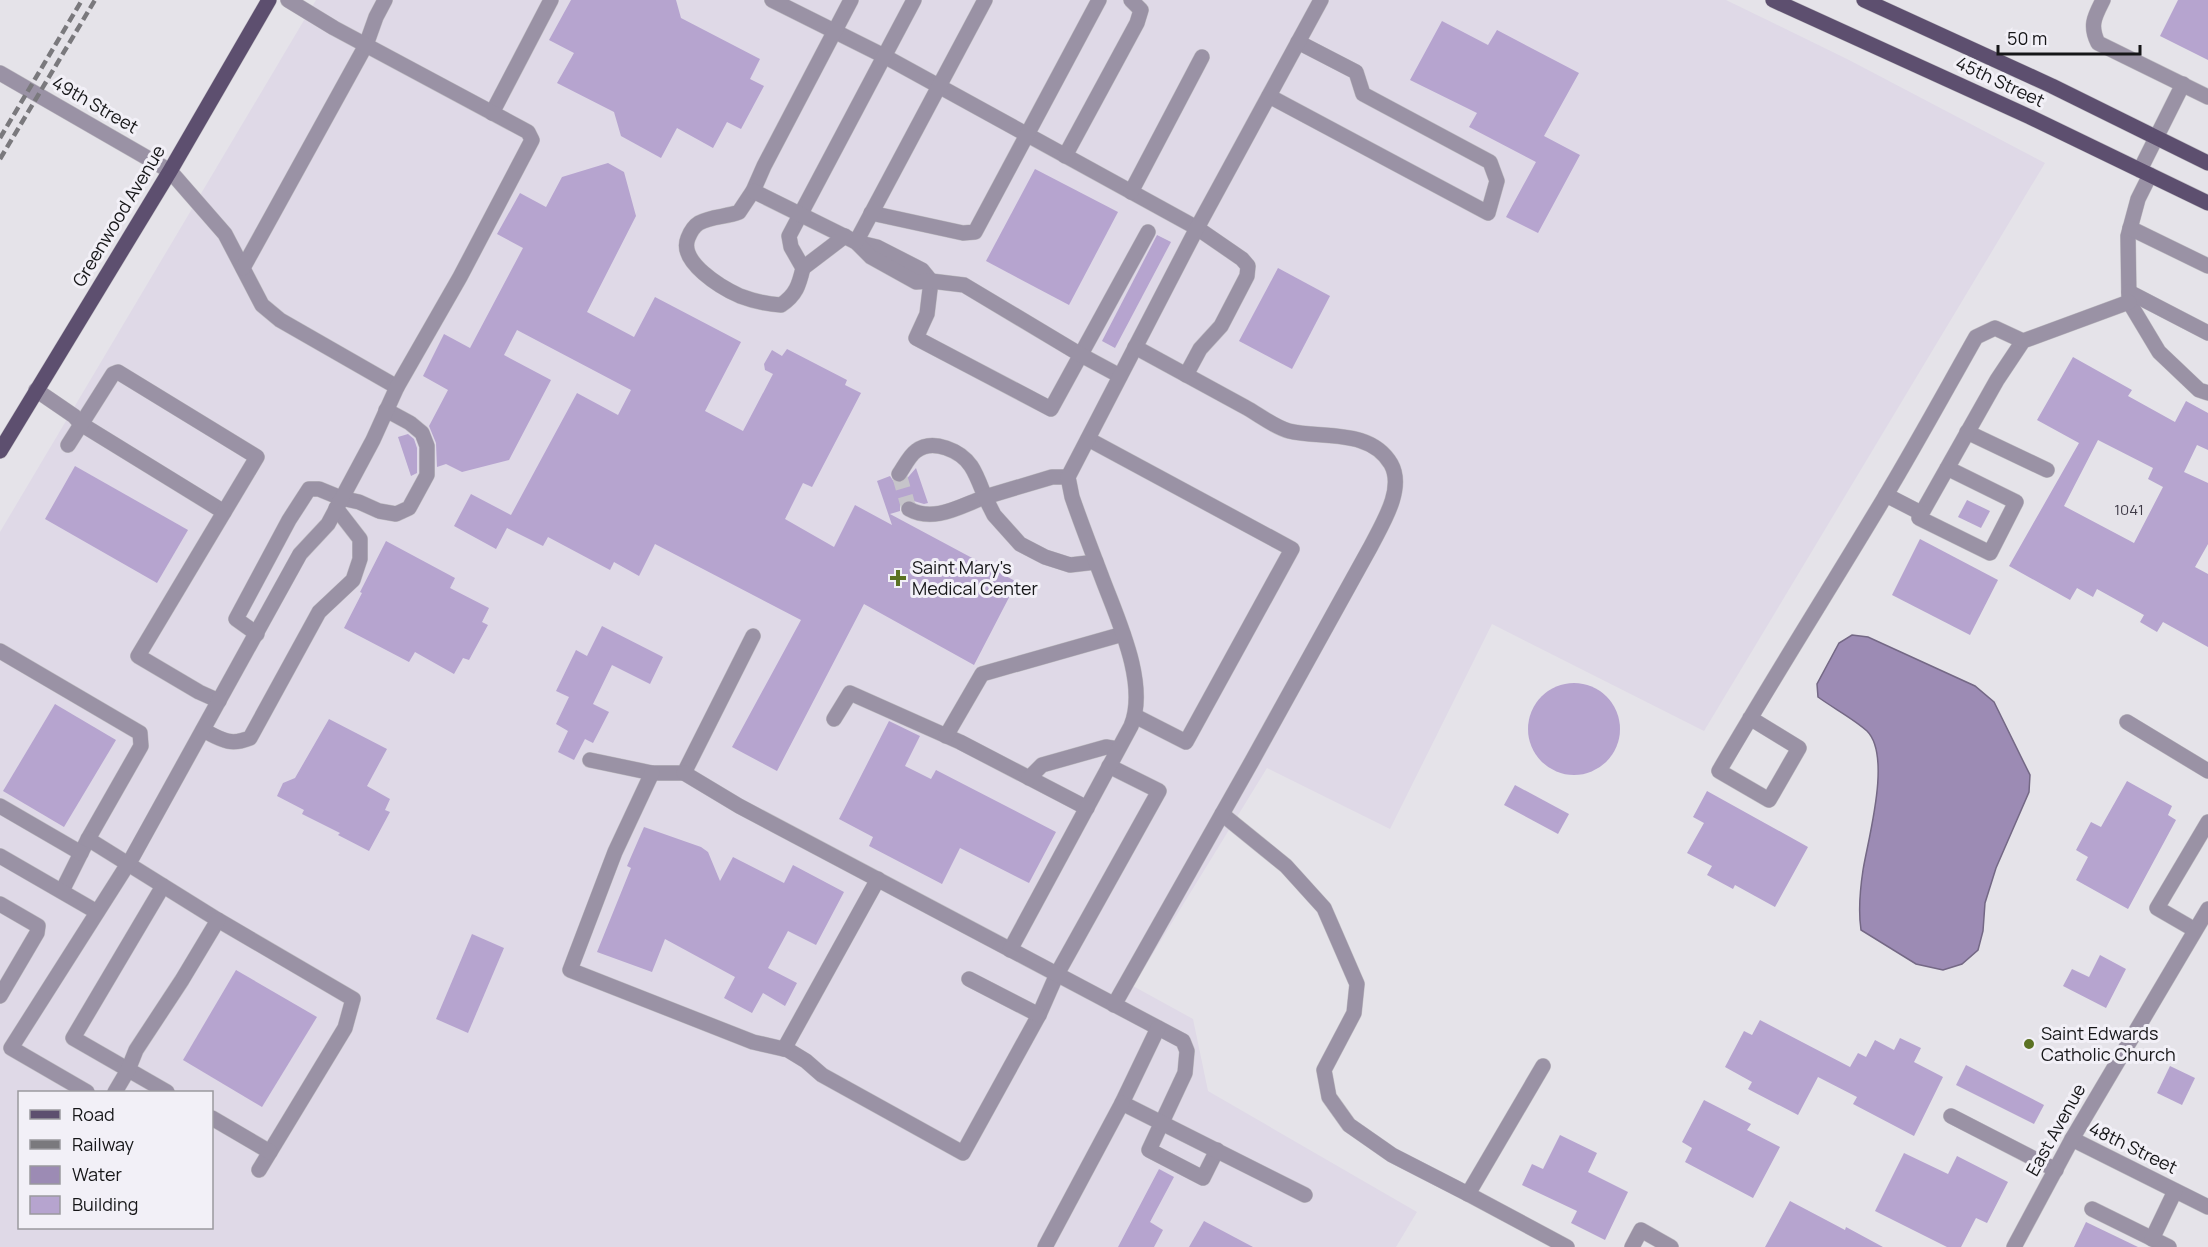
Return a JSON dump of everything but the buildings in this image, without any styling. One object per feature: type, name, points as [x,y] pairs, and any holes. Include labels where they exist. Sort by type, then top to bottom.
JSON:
[{"type":"main road","name":"Greenwood Avenue","points":[[0,451],[170,171],[269,0]]},
{"type":"main road","name":"45th Street","points":[[1773,0],[2030,117],[2208,203]]},
{"type":"main road","name":"45th Street","points":[[1864,0],[2052,86],[2208,163]]},
{"type":"street","points":[[85,1091],[12,1048],[128,865],[300,554],[328,524],[397,387],[460,278],[532,140],[528,132],[366,45],[288,0]]},
{"type":"street","points":[[243,268],[366,45],[385,0]]},
{"type":"street","points":[[492,113],[551,0]]},
{"type":"street","points":[[772,0],[884,56],[1197,228],[1242,259],[1248,266],[1246,276],[1221,326],[1200,349],[1186,375]]},
{"type":"street","points":[[851,0],[740,212],[698,223],[686,242],[688,254],[695,266],[716,283],[740,296],[765,304],[781,305],[797,289],[803,268],[850,239],[871,213],[985,0]]},
{"type":"street","points":[[803,268],[791,247],[789,236],[914,0]]},
{"type":"street","points":[[871,213],[963,233],[975,232],[1099,0]]},
{"type":"street","points":[[1065,156],[1137,23],[1141,10],[1131,0]]},
{"type":"street","points":[[1010,950],[1135,716],[1134,681],[1123,634],[1070,492],[1068,477],[1197,228],[1321,0]]},
{"type":"street","points":[[2103,0],[2092,31],[2098,43],[2208,97]]},
{"type":"street","points":[[1269,96],[1488,213],[1497,181],[1490,162],[1363,94],[1356,72],[1298,42]]},
{"type":"street","points":[[1131,192],[1202,57]]},
{"type":"street","name":"49th Street","points":[[0,73],[170,171],[225,234],[262,305],[280,320],[397,387]]},
{"type":"street","points":[[2182,84],[2156,138],[2128,236],[2129,297],[2159,352],[2199,390],[2208,393]]},
{"type":"street","points":[[753,191],[850,239],[877,247],[922,270],[931,281],[964,285],[1120,376]]},
{"type":"street","points":[[2130,228],[2208,266]]},
{"type":"street","points":[[931,281],[927,314],[916,338],[1051,410],[1148,232]]},
{"type":"street","points":[[1947,468],[2016,502],[1990,553],[1919,518],[1967,432],[1997,380],[2023,341],[2129,297],[2208,333]]},
{"type":"street","points":[[1750,718],[1799,748],[1769,800],[1719,771],[1750,718],[1886,495],[1976,337],[1995,328],[2023,341]]},
{"type":"street","points":[[1113,1005],[1222,814],[1385,518],[1394,490],[1395,477],[1390,463],[1376,449],[1360,440],[1338,435],[1289,431],[1135,347]]},
{"type":"street","points":[[68,445],[112,374],[118,372],[257,457],[138,656],[219,701]]},
{"type":"street","points":[[36,390],[74,416],[81,424],[224,512]]},
{"type":"street","points":[[339,503],[359,502],[379,512],[396,514],[409,508],[427,475],[427,446],[422,433],[410,423],[386,410]]},
{"type":"street","points":[[1967,432],[2047,470]]},
{"type":"street","points":[[1088,439],[1292,549],[1186,742],[1135,716]]},
{"type":"street","points":[[898,474],[916,450],[929,446],[942,446],[957,453],[970,465],[994,514],[1020,544],[1045,557],[1070,565],[1096,562]]},
{"type":"street","points":[[909,509],[918,514],[940,514],[985,497],[1052,477],[1068,477]]},
{"type":"street","points":[[203,730],[223,741],[237,743],[250,738],[319,612],[353,580],[360,559],[360,539],[339,503],[320,489],[309,489],[289,520],[236,619],[257,634]]},
{"type":"street","points":[[1886,495],[1922,513]]},
{"type":"street","points":[[946,736],[982,674],[1123,634]]},
{"type":"street","points":[[684,773],[753,636]]},
{"type":"street","points":[[0,651],[140,733],[141,746],[84,846],[62,891]]},
{"type":"street","points":[[834,719],[850,693],[946,736],[1087,808]]},
{"type":"street","points":[[2127,722],[2208,771]]},
{"type":"street","points":[[1029,778],[1042,765],[1106,747],[1118,749]]},
{"type":"street","points":[[590,760],[652,772],[684,773],[739,806],[1183,1041],[1187,1051],[1185,1073],[1149,1150],[1203,1178],[1216,1150]]},
{"type":"street","points":[[652,772],[615,852],[570,970],[753,1042],[784,1049],[806,1061],[822,1075],[963,1153],[1039,1015],[1057,974],[1159,791],[1109,766]]},
{"type":"street","points":[[0,806],[128,865],[352,999],[345,1028],[260,1170]]},
{"type":"street","points":[[1222,814],[1287,866],[1324,908],[1356,984],[1354,1013],[1324,1070],[1329,1097],[1349,1125],[1392,1155],[1567,1247]]},
{"type":"street","points":[[2195,930],[2157,908],[2208,822]]},
{"type":"street","points":[[0,856],[97,912]]},
{"type":"street","points":[[784,1049],[878,879]]},
{"type":"street","points":[[163,886],[73,1038],[165,1091]]},
{"type":"street","points":[[0,904],[38,926],[37,933],[0,996]]},
{"type":"street","name":"East Avenue","points":[[2014,1247],[2072,1139],[2208,909]]},
{"type":"street","points":[[116,1091],[136,1050],[218,920]]},
{"type":"street","points":[[969,979],[1039,1015]]},
{"type":"street","points":[[1045,1247],[1122,1103],[1158,1028]]},
{"type":"street","points":[[1468,1194],[1543,1066]]},
{"type":"street","points":[[1122,1103],[1305,1195]]},
{"type":"street","points":[[1951,1116],[2056,1170]]},
{"type":"street","points":[[213,1119],[270,1152]]},
{"type":"street","name":"48th Street","points":[[2072,1139],[2208,1207]]},
{"type":"street","points":[[2152,1239],[2175,1191]]},
{"type":"street","points":[[2092,1209],[2169,1247]]},
{"type":"street","points":[[1632,1247],[1641,1230],[1671,1247]]},
{"type":"shaded area","name":"Saint Mary's Medical Center","points":[[316,0],[1726,0],[1849,60],[2045,163],[1704,731],[1492,624],[1390,829],[1267,768],[1133,986],[1193,1019],[1208,1091],[1417,1212],[1396,1247],[0,1247],[0,532]]},
{"type":"water","points":[[1852,635],[1868,637],[1975,686],[1994,702],[2030,775],[2029,792],[1996,868],[1985,903],[1983,931],[1978,950],[1962,964],[1943,970],[1916,964],[1861,930],[1860,892],[1876,798],[1878,759],[1874,743],[1867,731],[1818,697],[1817,684],[1839,643]]},
{"type":"tunnel","points":[[899,474],[909,509]]},
{"type":"railway","points":[[0,138],[82,0]]},
{"type":"railway","points":[[0,159],[95,0]]},
{"type":"place","name":"Saint Mary's Medical Center","points":[[898,578]]},
{"type":"place","name":"Saint Edwards Catholic Church","points":[[2029,1044]]}]
